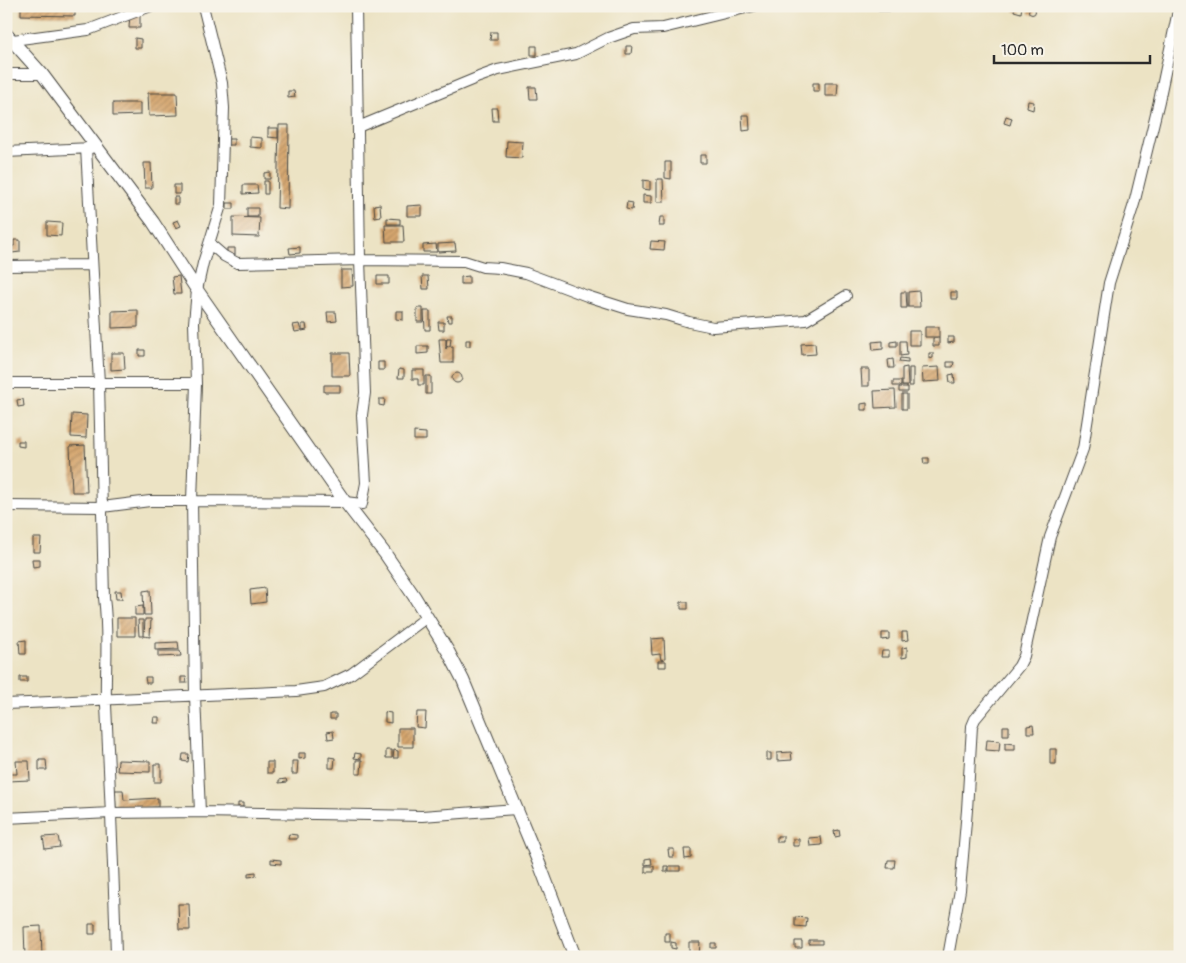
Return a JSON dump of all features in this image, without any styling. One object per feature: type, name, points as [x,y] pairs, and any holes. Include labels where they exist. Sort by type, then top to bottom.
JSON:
[{"type":"street","points":[[10,37],[88,30],[151,6]]},
{"type":"street","points":[[200,812],[195,696],[192,500],[196,383],[194,323],[197,290],[203,263],[221,205],[224,108],[222,83],[203,6]]},
{"type":"street","points":[[6,506],[102,506],[150,501],[192,500],[345,502],[362,504],[366,483],[362,415],[365,393],[360,260],[356,6]]},
{"type":"street","points":[[358,127],[479,76],[498,70],[576,54],[608,38],[634,29],[663,28],[754,6]]},
{"type":"street","points":[[948,957],[960,890],[972,726],[975,719],[1019,666],[1024,656],[1050,538],[1083,449],[1109,283],[1134,204],[1178,6]]},
{"type":"street","points":[[10,37],[42,74],[91,148],[152,222],[197,290],[345,502],[386,555],[428,618],[463,680],[575,957]]},
{"type":"street","points":[[6,74],[42,74]]},
{"type":"street","points":[[6,152],[91,148]]},
{"type":"street","points":[[91,148],[92,265],[99,383],[104,598],[107,616],[106,700],[114,861],[116,957]]},
{"type":"street","points":[[210,244],[224,256],[237,263],[360,260],[464,261],[483,267],[526,273],[628,309],[666,315],[713,327],[806,320],[846,296]]},
{"type":"street","points":[[6,266],[92,265]]},
{"type":"street","points":[[6,383],[196,383]]},
{"type":"street","points":[[6,704],[296,691],[324,687],[351,674],[428,618]]},
{"type":"street","points":[[6,818],[111,813],[200,812],[422,816],[517,810]]},
{"type":"building","points":[[21,6],[75,6],[75,16],[21,15]]},
{"type":"building","points":[[890,6],[890,11],[879,11],[879,7]]},
{"type":"building","points":[[923,6],[932,6],[932,10],[922,10]]},
{"type":"building","points":[[1015,6],[1022,6],[1021,13],[1014,11]]},
{"type":"building","points":[[1032,8],[1035,11],[1032,14],[1029,11]]},
{"type":"building","points":[[130,14],[140,14],[140,28],[129,28]]},
{"type":"building","points":[[491,32],[497,32],[497,40],[490,40]]},
{"type":"building","points":[[135,38],[141,39],[141,48],[135,48]]},
{"type":"building","points":[[531,46],[537,46],[537,55],[531,55]]},
{"type":"building","points":[[626,46],[632,46],[631,54],[626,54]]},
{"type":"building","points":[[813,83],[819,83],[819,91],[813,91]]},
{"type":"building","points":[[825,83],[838,83],[837,96],[825,96]]},
{"type":"building","points":[[529,87],[536,87],[537,99],[530,99]]},
{"type":"building","points":[[288,91],[294,91],[295,97],[288,98]]},
{"type":"building","points":[[148,93],[177,93],[178,115],[149,116]]},
{"type":"building","points":[[1028,101],[1034,102],[1033,110],[1027,108]]},
{"type":"building","points":[[113,103],[140,103],[140,115],[113,116]]},
{"type":"building","points":[[492,108],[497,108],[498,121],[493,121]]},
{"type":"building","points":[[742,115],[749,115],[750,130],[743,131]]},
{"type":"building","points":[[1006,116],[1012,118],[1010,125],[1004,123]]},
{"type":"building","points":[[279,125],[289,125],[288,209],[277,208]]},
{"type":"building","points":[[268,128],[278,128],[278,138],[268,137]]},
{"type":"building","points":[[250,137],[262,138],[262,148],[250,147]]},
{"type":"building","points":[[226,139],[234,139],[234,145],[226,145]]},
{"type":"building","points":[[507,141],[523,142],[522,158],[506,157]]},
{"type":"building","points":[[700,155],[706,155],[706,163],[700,163]]},
{"type":"building","points":[[665,162],[671,162],[671,179],[665,178]]},
{"type":"building","points":[[144,163],[151,163],[152,188],[145,188]]},
{"type":"building","points":[[270,172],[270,179],[264,179],[264,173]]},
{"type":"building","points":[[657,179],[663,179],[664,202],[657,202]]},
{"type":"building","points":[[643,180],[650,181],[650,190],[643,189]]},
{"type":"building","points":[[264,181],[268,181],[268,194],[264,194]]},
{"type":"building","points":[[174,185],[180,185],[180,194],[174,194]]},
{"type":"building","points":[[243,185],[257,185],[258,193],[243,194]]},
{"type":"building","points":[[643,195],[651,196],[651,203],[643,203]]},
{"type":"building","points":[[174,197],[178,197],[178,204],[174,204]]},
{"type":"building","points":[[627,202],[633,203],[632,210],[626,209]]},
{"type":"building","points":[[227,203],[234,203],[234,209],[227,209]]},
{"type":"building","points":[[380,204],[381,217],[375,218],[374,205]]},
{"type":"building","points":[[422,205],[422,216],[407,216],[407,206]]},
{"type":"building","points":[[247,208],[258,208],[258,217],[247,217]]},
{"type":"building","points":[[6,212],[8,212],[8,227],[6,227]]},
{"type":"building","points":[[233,217],[260,218],[259,237],[233,236]]},
{"type":"building","points":[[660,217],[664,217],[664,226],[659,226]]},
{"type":"building","points":[[387,218],[400,219],[400,224],[387,224]]},
{"type":"building","points":[[178,220],[181,226],[176,228],[173,222]]},
{"type":"building","points":[[47,222],[62,223],[61,236],[47,235]]},
{"type":"building","points":[[385,225],[403,225],[404,242],[386,242]]},
{"type":"building","points":[[14,240],[20,240],[20,252],[12,253]]},
{"type":"building","points":[[651,241],[665,242],[664,250],[650,249]]},
{"type":"building","points":[[455,243],[456,251],[438,252],[438,244]]},
{"type":"building","points":[[436,244],[437,252],[423,252],[423,245]]},
{"type":"building","points":[[300,247],[300,253],[290,254],[289,248]]},
{"type":"building","points":[[227,248],[235,248],[235,255],[227,255]]},
{"type":"building","points":[[341,270],[352,270],[353,286],[341,287]]},
{"type":"building","points":[[179,276],[181,294],[174,294],[172,277]]},
{"type":"building","points":[[377,276],[389,276],[389,284],[377,284]]},
{"type":"building","points":[[422,276],[428,276],[429,289],[423,289]]},
{"type":"building","points":[[469,276],[469,284],[461,284],[461,277]]},
{"type":"building","points":[[919,291],[920,307],[908,307],[908,292]]},
{"type":"building","points":[[901,292],[906,292],[907,308],[901,308]]},
{"type":"building","points":[[951,292],[957,292],[957,299],[951,299]]},
{"type":"building","points":[[417,308],[423,308],[423,322],[417,322]]},
{"type":"building","points":[[138,310],[138,327],[112,328],[112,311]]},
{"type":"building","points":[[396,311],[403,311],[403,320],[396,319]]},
{"type":"building","points":[[424,311],[430,311],[430,330],[425,330]]},
{"type":"building","points":[[327,312],[336,312],[337,321],[328,322]]},
{"type":"building","points":[[447,316],[452,316],[452,322],[448,322]]},
{"type":"building","points":[[438,322],[444,322],[444,330],[439,330]]},
{"type":"building","points":[[299,324],[301,331],[295,332],[293,325]]},
{"type":"building","points":[[302,324],[306,324],[307,330],[302,331]]},
{"type":"building","points":[[925,327],[939,327],[939,337],[925,337]]},
{"type":"building","points":[[909,331],[920,331],[920,345],[909,345]]},
{"type":"building","points":[[948,337],[954,337],[954,342],[948,343]]},
{"type":"building","points":[[447,338],[451,338],[450,346],[446,346]]},
{"type":"building","points":[[933,338],[939,338],[939,346],[933,346]]},
{"type":"building","points":[[439,339],[446,339],[446,347],[453,346],[453,363],[441,363]]},
{"type":"building","points":[[466,340],[470,340],[470,346],[466,346]]},
{"type":"building","points":[[883,341],[883,349],[873,350],[872,342]]},
{"type":"building","points":[[897,341],[897,346],[890,346],[890,342]]},
{"type":"building","points":[[900,341],[906,341],[907,355],[900,356]]},
{"type":"building","points":[[815,343],[816,354],[802,355],[801,344]]},
{"type":"building","points":[[417,346],[428,346],[428,353],[417,354]]},
{"type":"building","points":[[139,350],[145,350],[145,356],[139,356]]},
{"type":"building","points":[[111,353],[124,353],[125,369],[111,370]]},
{"type":"building","points":[[332,353],[349,353],[350,376],[332,376]]},
{"type":"building","points":[[929,353],[933,353],[933,358],[929,359]]},
{"type":"building","points":[[900,358],[908,359],[908,363],[899,362]]},
{"type":"building","points":[[893,359],[894,368],[889,368],[888,360]]},
{"type":"building","points":[[378,362],[384,362],[384,370],[378,370]]},
{"type":"building","points":[[947,362],[954,362],[953,367],[947,367]]},
{"type":"building","points":[[907,367],[908,386],[902,386],[902,368]]},
{"type":"building","points":[[939,367],[940,381],[923,382],[922,368]]},
{"type":"building","points":[[909,368],[913,368],[913,386],[909,386]]},
{"type":"building","points":[[399,369],[404,370],[404,378],[398,378]]},
{"type":"building","points":[[861,369],[869,369],[869,386],[862,386]]},
{"type":"building","points":[[412,370],[424,370],[424,385],[418,385],[418,379],[412,379]]},
{"type":"building","points":[[457,373],[462,378],[457,383],[452,378]]},
{"type":"building","points":[[954,374],[955,383],[950,383],[949,375]]},
{"type":"building","points":[[426,376],[431,376],[431,394],[426,394]]},
{"type":"building","points":[[893,381],[901,381],[901,386],[893,386]]},
{"type":"building","points":[[324,385],[340,385],[340,392],[324,392]]},
{"type":"building","points":[[899,387],[908,387],[908,392],[899,392]]},
{"type":"building","points":[[895,390],[896,407],[875,408],[874,391]]},
{"type":"building","points":[[902,394],[907,394],[907,409],[902,409]]},
{"type":"building","points":[[23,399],[24,406],[18,407],[17,400]]},
{"type":"building","points":[[379,399],[385,399],[384,406],[379,405]]},
{"type":"building","points":[[867,403],[867,410],[861,410],[861,404]]},
{"type":"building","points":[[72,414],[87,415],[86,438],[71,437]]},
{"type":"building","points":[[414,432],[426,433],[426,440],[414,440]]},
{"type":"building","points":[[18,441],[24,441],[24,447],[18,446]]},
{"type":"building","points":[[85,445],[87,492],[72,492],[70,446]]},
{"type":"building","points":[[923,458],[929,458],[929,464],[924,464]]},
{"type":"building","points":[[33,538],[41,538],[40,552],[33,552]]},
{"type":"building","points":[[32,559],[40,559],[40,566],[33,567]]},
{"type":"building","points":[[265,588],[266,602],[251,604],[250,590]]},
{"type":"building","points":[[150,590],[151,615],[144,615],[143,591]]},
{"type":"building","points":[[115,591],[121,591],[122,599],[116,599]]},
{"type":"building","points":[[681,602],[688,602],[688,609],[681,609]]},
{"type":"building","points":[[143,606],[143,615],[135,615],[135,607]]},
{"type":"building","points":[[117,618],[135,618],[135,636],[117,636]]},
{"type":"building","points":[[145,619],[151,619],[150,637],[144,636]]},
{"type":"building","points":[[138,620],[143,620],[143,636],[139,636]]},
{"type":"building","points":[[902,632],[907,632],[908,640],[902,641]]},
{"type":"building","points":[[882,633],[889,633],[889,639],[882,640]]},
{"type":"building","points":[[664,638],[665,659],[661,660],[660,654],[652,655],[651,639]]},
{"type":"building","points":[[26,640],[26,654],[20,654],[19,641]]},
{"type":"building","points":[[178,642],[179,649],[155,650],[155,643]]},
{"type":"building","points":[[907,647],[907,657],[902,658],[902,648]]},
{"type":"building","points":[[158,651],[180,651],[181,656],[158,657]]},
{"type":"building","points":[[882,651],[889,651],[889,657],[881,657]]},
{"type":"building","points":[[658,661],[666,661],[666,667],[658,667]]},
{"type":"building","points":[[20,677],[27,677],[27,682],[20,682]]},
{"type":"building","points":[[145,677],[151,677],[151,683],[146,683]]},
{"type":"building","points":[[181,677],[186,677],[187,683],[181,683]]},
{"type":"building","points":[[385,712],[391,713],[391,723],[385,722]]},
{"type":"building","points":[[417,712],[426,712],[425,728],[416,727]]},
{"type":"building","points":[[330,714],[336,714],[336,719],[330,719]]},
{"type":"building","points":[[154,717],[159,717],[159,723],[153,723]]},
{"type":"building","points":[[1033,725],[1034,733],[1027,733],[1027,726]]},
{"type":"building","points":[[1003,726],[1009,726],[1009,735],[1003,735]]},
{"type":"building","points":[[398,728],[413,728],[413,747],[398,747]]},
{"type":"building","points":[[333,731],[334,738],[328,739],[327,732]]},
{"type":"building","points":[[987,740],[1000,741],[999,751],[986,750]]},
{"type":"building","points":[[1005,743],[1015,744],[1015,750],[1005,750]]},
{"type":"building","points":[[1050,749],[1056,749],[1056,764],[1050,764]]},
{"type":"building","points":[[386,750],[392,750],[392,758],[386,758]]},
{"type":"building","points":[[394,750],[398,751],[398,758],[393,758]]},
{"type":"building","points":[[791,752],[792,760],[777,761],[777,753]]},
{"type":"building","points":[[299,753],[305,753],[305,758],[299,759]]},
{"type":"building","points":[[355,753],[361,754],[361,759],[354,758]]},
{"type":"building","points":[[767,753],[771,753],[771,760],[767,760]]},
{"type":"building","points":[[183,754],[189,754],[188,762],[182,761]]},
{"type":"building","points":[[329,757],[335,758],[334,768],[329,768]]},
{"type":"building","points":[[39,760],[46,760],[47,770],[39,770]]},
{"type":"building","points":[[118,760],[150,761],[150,772],[117,771]]},
{"type":"building","points":[[356,760],[362,760],[361,774],[356,774]]},
{"type":"building","points":[[16,761],[29,761],[30,780],[8,781],[7,774],[17,774]]},
{"type":"building","points":[[292,761],[298,761],[297,774],[292,774]]},
{"type":"building","points":[[267,762],[273,762],[273,773],[267,773]]},
{"type":"building","points":[[154,764],[161,764],[161,782],[154,782]]},
{"type":"building","points":[[286,779],[287,782],[279,783],[279,780]]},
{"type":"building","points":[[115,790],[123,790],[124,800],[158,798],[158,807],[116,809]]},
{"type":"building","points":[[238,803],[243,803],[243,807],[238,807]]},
{"type":"building","points":[[839,830],[840,836],[835,837],[834,831]]},
{"type":"building","points":[[289,834],[297,835],[297,839],[288,839]]},
{"type":"building","points":[[58,836],[60,847],[45,849],[43,837]]},
{"type":"building","points":[[777,836],[783,836],[783,842],[777,842]]},
{"type":"building","points":[[821,837],[822,845],[810,846],[809,838]]},
{"type":"building","points":[[793,839],[799,839],[799,846],[793,846]]},
{"type":"building","points":[[668,849],[674,849],[674,857],[669,857]]},
{"type":"building","points":[[684,849],[691,849],[691,858],[685,859]]},
{"type":"building","points":[[651,858],[652,864],[645,865],[645,859]]},
{"type":"building","points":[[271,859],[281,860],[281,864],[271,863]]},
{"type":"building","points":[[888,860],[895,860],[894,868],[887,868]]},
{"type":"building","points":[[645,866],[654,866],[654,872],[645,872]]},
{"type":"building","points":[[664,866],[668,866],[668,872],[664,872]]},
{"type":"building","points":[[669,866],[680,866],[680,871],[669,871]]},
{"type":"building","points":[[256,872],[256,876],[248,877],[248,873]]},
{"type":"building","points":[[178,904],[189,904],[190,930],[179,930]]},
{"type":"building","points":[[795,917],[807,918],[806,927],[795,926]]},
{"type":"building","points":[[89,924],[95,924],[95,934],[89,934]]},
{"type":"building","points":[[41,926],[42,957],[25,957],[24,927]]},
{"type":"building","points":[[665,933],[670,933],[670,942],[665,942]]},
{"type":"building","points":[[809,940],[822,940],[822,944],[809,944]]},
{"type":"building","points":[[795,941],[802,941],[802,948],[795,948]]},
{"type":"building","points":[[671,942],[676,943],[676,949],[671,948]]},
{"type":"building","points":[[689,942],[700,942],[699,956],[689,955]]},
{"type":"building","points":[[711,943],[716,943],[716,948],[711,948]]}]
